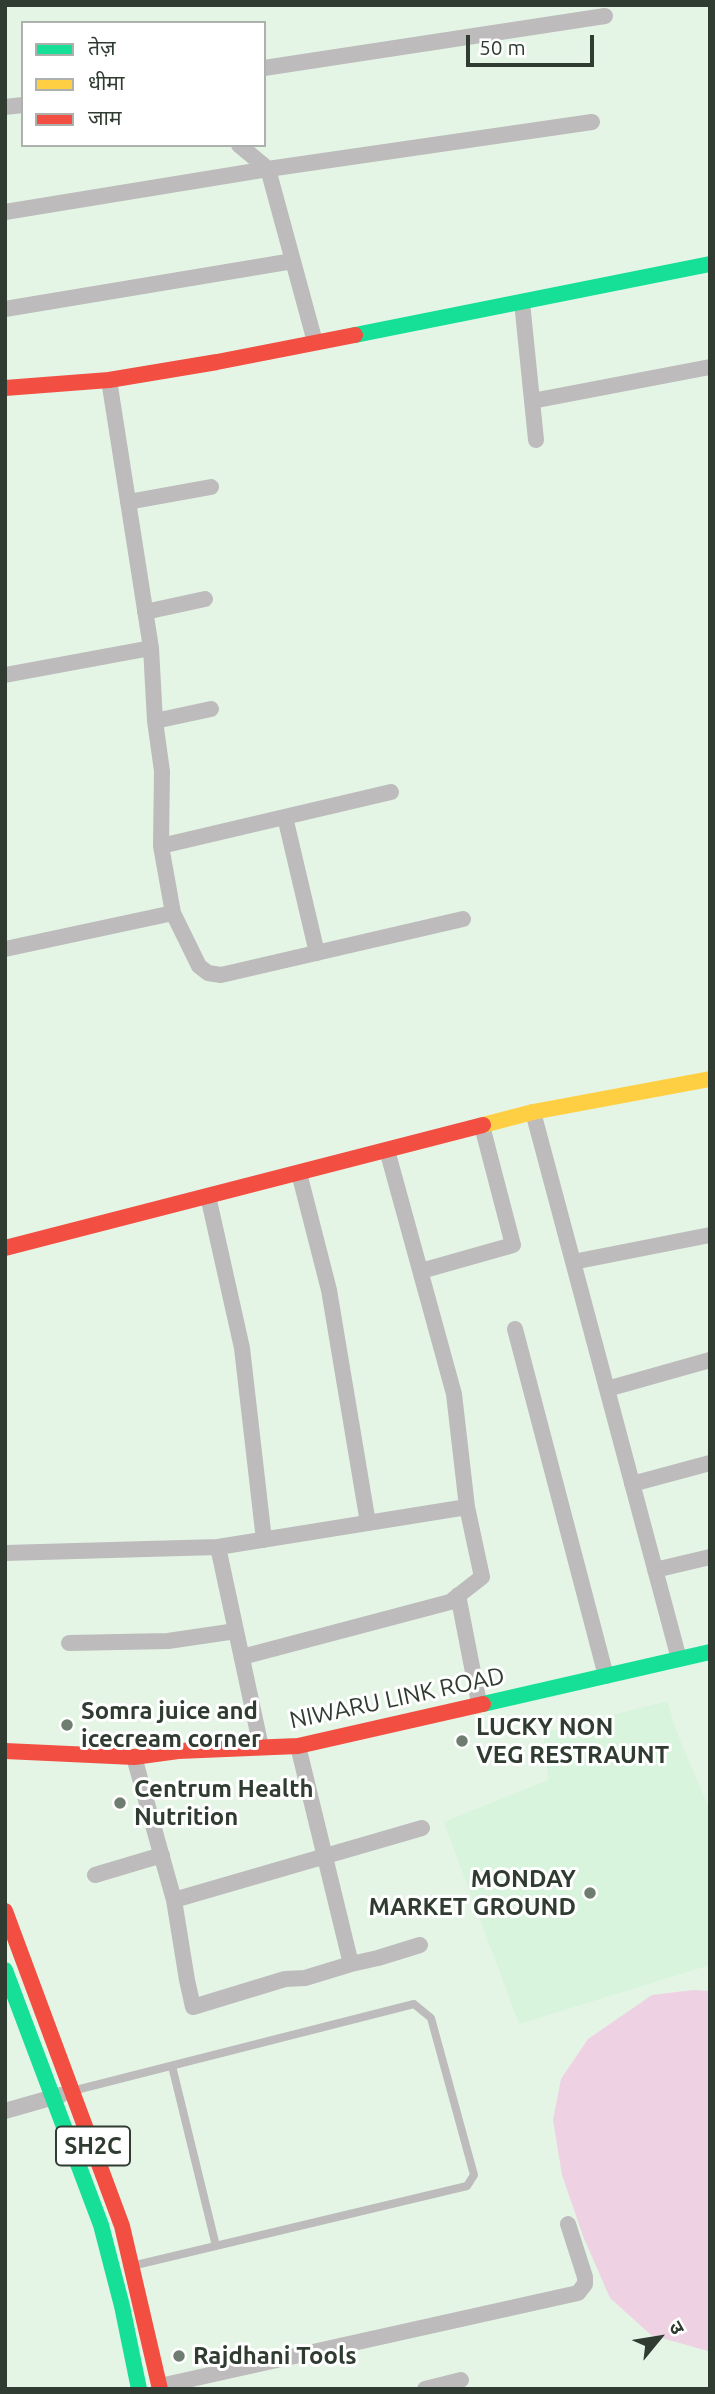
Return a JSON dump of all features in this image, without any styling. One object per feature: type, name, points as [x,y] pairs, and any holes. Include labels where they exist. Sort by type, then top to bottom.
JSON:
[{"type":"street","points":[[266,68],[605,16]]},
{"type":"street","points":[[5,212],[268,169],[592,122]]},
{"type":"street","points":[[241,147],[268,169],[315,342]]},
{"type":"street","points":[[5,309],[293,261]]},
{"type":"street","points":[[5,388],[110,380],[217,362],[710,264]]},
{"type":"street","points":[[522,302],[536,440]]},
{"type":"street","points":[[532,401],[710,367]]},
{"type":"street","points":[[110,380],[151,648],[155,721],[162,771],[161,846],[173,914],[199,966],[208,973],[221,975],[463,919]]},
{"type":"street","points":[[128,502],[211,487]]},
{"type":"street","points":[[145,612],[205,598]]},
{"type":"street","points":[[5,675],[151,648]]},
{"type":"street","points":[[155,721],[211,709]]},
{"type":"street","points":[[161,846],[391,792]]},
{"type":"street","points":[[285,817],[317,953]]},
{"type":"street","points":[[5,949],[173,914]]},
{"type":"street","points":[[5,1248],[533,1112],[710,1079]]},
{"type":"street","points":[[533,1112],[679,1659]]},
{"type":"street","points":[[421,1271],[513,1245],[482,1126]]},
{"type":"street","points":[[242,1657],[450,1602],[482,1577],[467,1507],[454,1394],[387,1150]]},
{"type":"street","points":[[299,1173],[329,1290],[368,1523]]},
{"type":"street","points":[[208,1196],[242,1348],[264,1540]]},
{"type":"street","points":[[573,1262],[710,1235]]},
{"type":"street","points":[[514,1329],[606,1676]]},
{"type":"street","points":[[607,1389],[710,1360]]},
{"type":"street","points":[[632,1484],[710,1463]]},
{"type":"street","points":[[5,1553],[218,1547],[467,1507]]},
{"type":"street","points":[[218,1547],[261,1747]]},
{"type":"street","points":[[655,1570],[710,1558]]},
{"type":"street","points":[[458,1595],[478,1703]]},
{"type":"street","points":[[69,1643],[168,1641],[236,1631]]},
{"type":"street","name":"NIWARU LINK ROAD","points":[[5,1751],[134,1757],[178,1751],[298,1746],[710,1652]]},
{"type":"street","points":[[298,1746],[351,1964]]},
{"type":"street","points":[[134,1757],[174,1900],[193,2007],[285,1979],[305,1978],[420,1945]]},
{"type":"street","points":[[174,1900],[422,1828]]},
{"type":"street","points":[[95,1875],[162,1855]]},
{"type":"street","name":"SH2C","points":[[5,1910],[122,2226],[160,2387]]},
{"type":"street","name":"SH2C","points":[[5,1970],[101,2225],[122,2306],[139,2389]]},
{"type":"street","points":[[5,2111],[74,2091]]},
{"type":"street","points":[[160,2387],[578,2293],[586,2284],[585,2277],[568,2224]]},
{"type":"street","points":[[425,2389],[461,2380]]},
{"type":"lane","points":[[74,2091],[414,2004],[431,2018],[474,2175],[467,2186],[132,2266]]},
{"type":"lane","points":[[172,2066],[216,2246]]},
{"type":"shaded area","name":"MONDAY MARKET GROUND","points":[[667,1701],[679,1738],[710,1810],[710,1965],[519,2024],[444,1822],[548,1780],[543,1733]]},
{"type":"shaded area","points":[[693,1990],[710,1991],[710,2351],[651,2335],[610,2298],[583,2236],[562,2175],[553,2120],[561,2079],[588,2039],[652,1995]]},
{"type":"traffic: fast","points":[[355,335],[710,264]]},
{"type":"traffic: fast","points":[[483,1704],[710,1652]]},
{"type":"traffic: fast","points":[[5,1970],[101,2225],[122,2306],[139,2389]]},
{"type":"traffic: slow","points":[[483,1125],[533,1112],[710,1079]]},
{"type":"traffic: jam","points":[[5,388],[109,380],[355,335]]},
{"type":"traffic: jam","points":[[5,1248],[483,1125]]},
{"type":"traffic: jam","points":[[5,1751],[134,1757],[178,1751],[298,1746],[483,1704]]},
{"type":"traffic: jam","points":[[5,1911],[122,2226],[160,2389]]},
{"type":"place","name":"Somra juice and icecream corner","points":[[67,1725]]},
{"type":"place","name":"LUCKY NON VEG RESTRAUNT","points":[[462,1741]]},
{"type":"place","name":"Centrum Health Nutrition","points":[[120,1803]]},
{"type":"place","name":"MONDAY MARKET GROUND","points":[[590,1893]]},
{"type":"place","name":"Rajdhani Tools","points":[[179,2356]]}]
